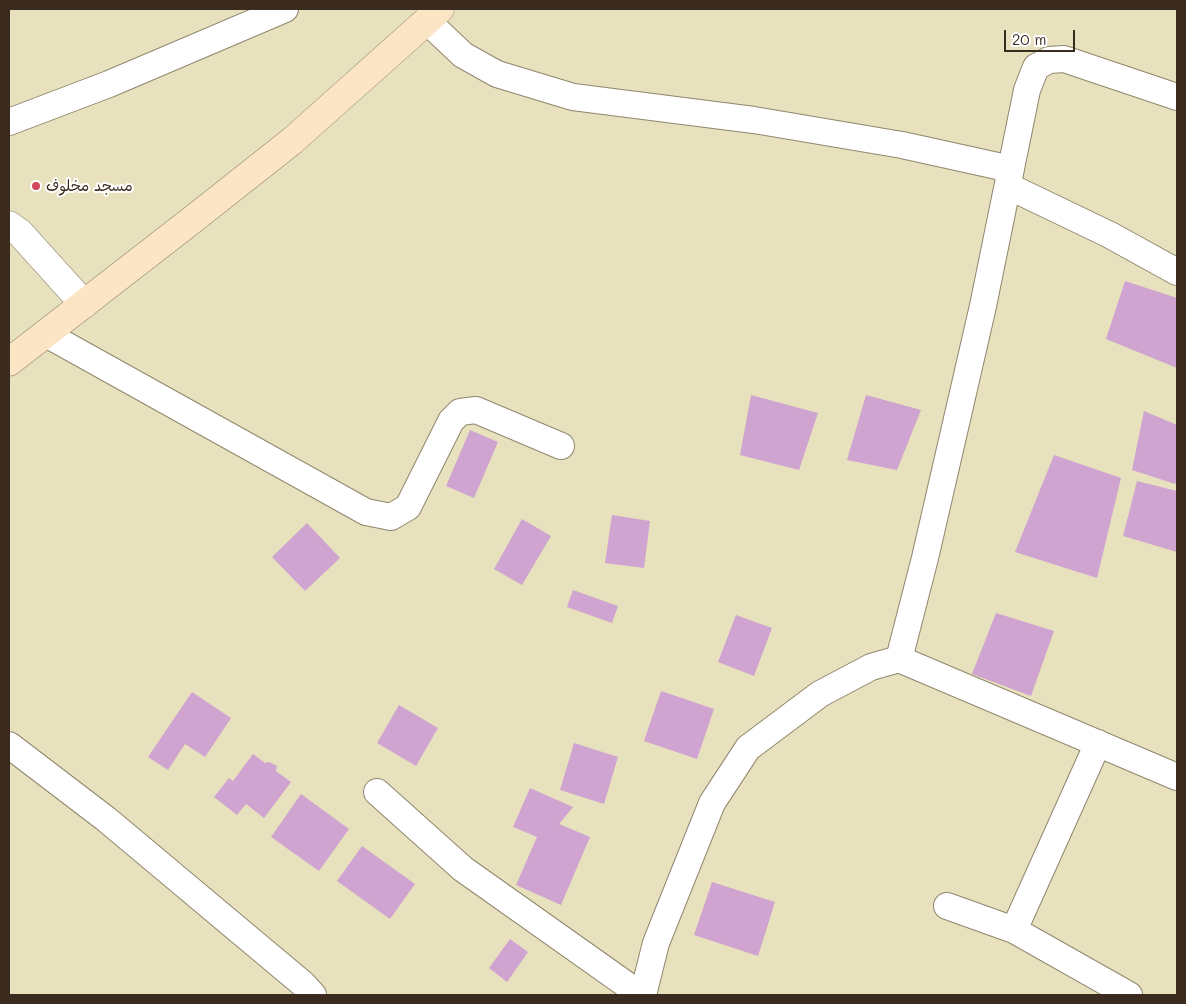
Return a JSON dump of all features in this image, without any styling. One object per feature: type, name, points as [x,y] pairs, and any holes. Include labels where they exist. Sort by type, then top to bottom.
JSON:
[{"type":"main road","points":[[9,362],[292,141],[433,15]]},
{"type":"street","points":[[9,122],[109,84],[286,9]]},
{"type":"street","points":[[433,15],[463,55],[497,74],[573,97],[754,120],[902,145],[1009,178],[1177,272]]},
{"type":"street","points":[[899,659],[925,558],[976,335],[1027,90],[1036,67],[1049,60],[1064,59],[1177,97]]},
{"type":"street","points":[[9,225],[20,233],[84,304]]},
{"type":"street","points":[[46,334],[366,512],[391,517],[408,507],[451,421],[460,412],[476,410],[561,446]]},
{"type":"street","points":[[377,792],[463,869],[642,995],[656,943],[712,803],[748,748],[820,694],[871,667],[899,659],[1177,777]]},
{"type":"street","points":[[1014,930],[1098,743]]},
{"type":"street","points":[[9,744],[106,819],[303,984],[313,995]]},
{"type":"street","points":[[947,906],[1014,930],[1129,995]]},
{"type":"building","points":[[1125,281],[1177,298],[1177,368],[1106,339]]},
{"type":"building","points":[[751,395],[818,413],[799,470],[740,455]]},
{"type":"building","points":[[866,395],[921,410],[897,470],[847,460]]},
{"type":"building","points":[[1144,411],[1177,425],[1177,480],[1175,484],[1132,470]]},
{"type":"building","points":[[470,430],[498,442],[474,498],[446,486]]},
{"type":"building","points":[[1054,455],[1121,478],[1097,578],[1015,552]]},
{"type":"building","points":[[1137,481],[1177,491],[1177,552],[1123,536]]},
{"type":"building","points":[[612,515],[650,521],[644,568],[605,563]]},
{"type":"building","points":[[522,519],[551,536],[522,585],[494,569]]},
{"type":"building","points":[[307,523],[340,558],[305,591],[272,557]]},
{"type":"building","points":[[573,590],[618,606],[612,623],[567,607]]},
{"type":"building","points":[[996,613],[1054,631],[1031,696],[972,674]]},
{"type":"building","points":[[736,615],[772,628],[754,676],[718,662]]},
{"type":"building","points":[[661,691],[714,709],[697,759],[644,741]]},
{"type":"building","points":[[192,692],[231,718],[205,757],[185,744],[168,770],[148,757]]},
{"type":"building","points":[[399,705],[438,728],[416,766],[377,743]]},
{"type":"building","points":[[574,743],[618,757],[604,804],[560,790]]},
{"type":"building","points":[[253,754],[265,763],[269,762],[277,766],[276,771],[291,782],[264,818],[246,804],[237,815],[214,797],[229,778],[233,781]]},
{"type":"building","points":[[530,788],[573,807],[559,824],[590,837],[561,905],[516,885],[537,837],[513,827]]},
{"type":"building","points":[[301,794],[349,829],[319,871],[271,837]]},
{"type":"building","points":[[362,846],[415,884],[390,919],[337,881]]},
{"type":"building","points":[[712,882],[775,902],[758,956],[694,935]]},
{"type":"building","points":[[510,939],[528,952],[507,982],[489,968]]},
{"type":"place","name":"مسجد مخلوف","points":[[36,186]]}]
